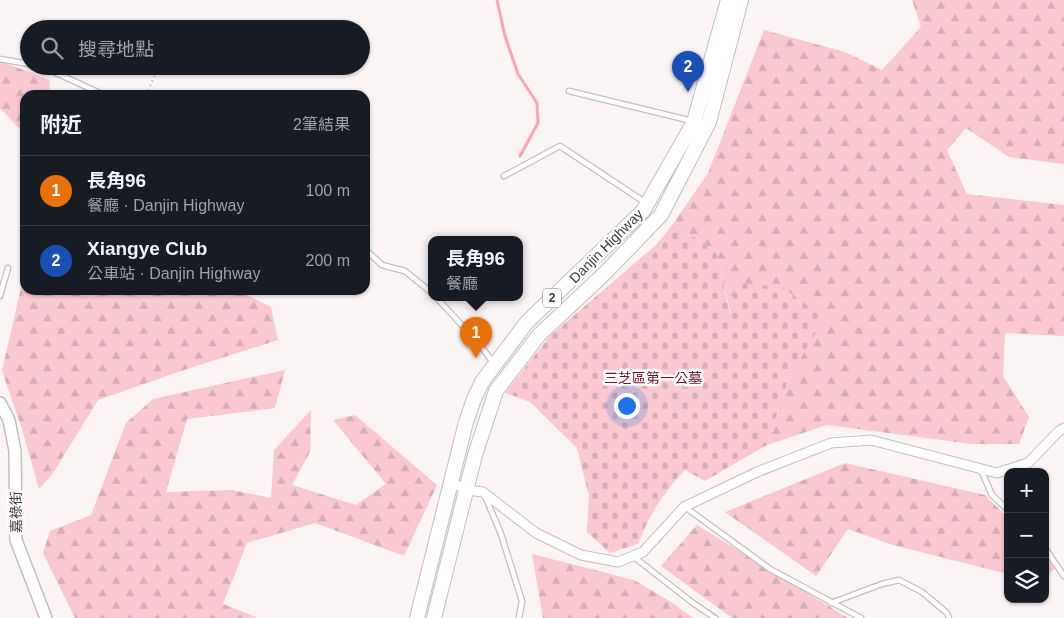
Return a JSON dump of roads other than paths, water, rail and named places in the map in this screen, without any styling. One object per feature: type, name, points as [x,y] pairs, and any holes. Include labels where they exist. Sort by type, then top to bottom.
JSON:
[{"type":"main road","name":"Danjin Highway","points":[[417,618],[466,422],[482,382],[527,322],[643,211],[694,122],[728,0]]},
{"type":"main road","name":"Danjin Highway","points":[[434,618],[475,455],[496,391],[539,335],[603,275],[661,215],[709,122],[741,0]]},
{"type":"main road","points":[[610,243],[622,256]]},
{"type":"street","name":"嘉祿街","points":[[0,403],[9,420],[15,451],[16,540],[46,618]]},
{"type":"street","points":[[452,482],[466,490],[483,492],[536,533],[581,554],[618,562],[643,552],[684,507],[757,472],[831,443],[871,440],[998,473],[1028,463],[1064,428]]},
{"type":"lane","points":[[0,59],[20,62]]},
{"type":"lane","points":[[61,75],[93,90]]},
{"type":"lane","points":[[569,91],[694,122]]},
{"type":"lane","points":[[504,176],[560,146],[647,203]]},
{"type":"lane","points":[[370,254],[382,265],[405,271],[428,290]]},
{"type":"lane","points":[[0,296],[8,268]]},
{"type":"lane","points":[[440,301],[481,346],[495,366]]},
{"type":"lane","points":[[980,468],[992,495],[1004,506]]},
{"type":"lane","points":[[483,492],[501,534],[522,600],[519,618]]},
{"type":"lane","points":[[684,507],[770,569],[861,618]]},
{"type":"lane","points":[[1049,554],[1064,576]]},
{"type":"lane","points":[[634,557],[715,618]]},
{"type":"lane","points":[[831,603],[882,584],[899,580],[922,592],[947,613],[949,618]]},
{"type":"waterway","points":[[497,0],[505,36],[518,74],[537,103],[538,123],[520,156]]},
{"type":"place","name":"Xiangye Club","points":[[688,92]]},
{"type":"place","name":"長角96","points":[[476,358]]},
{"type":"park label","name":"三芝區第一公墓","points":[[653,378]]}]
